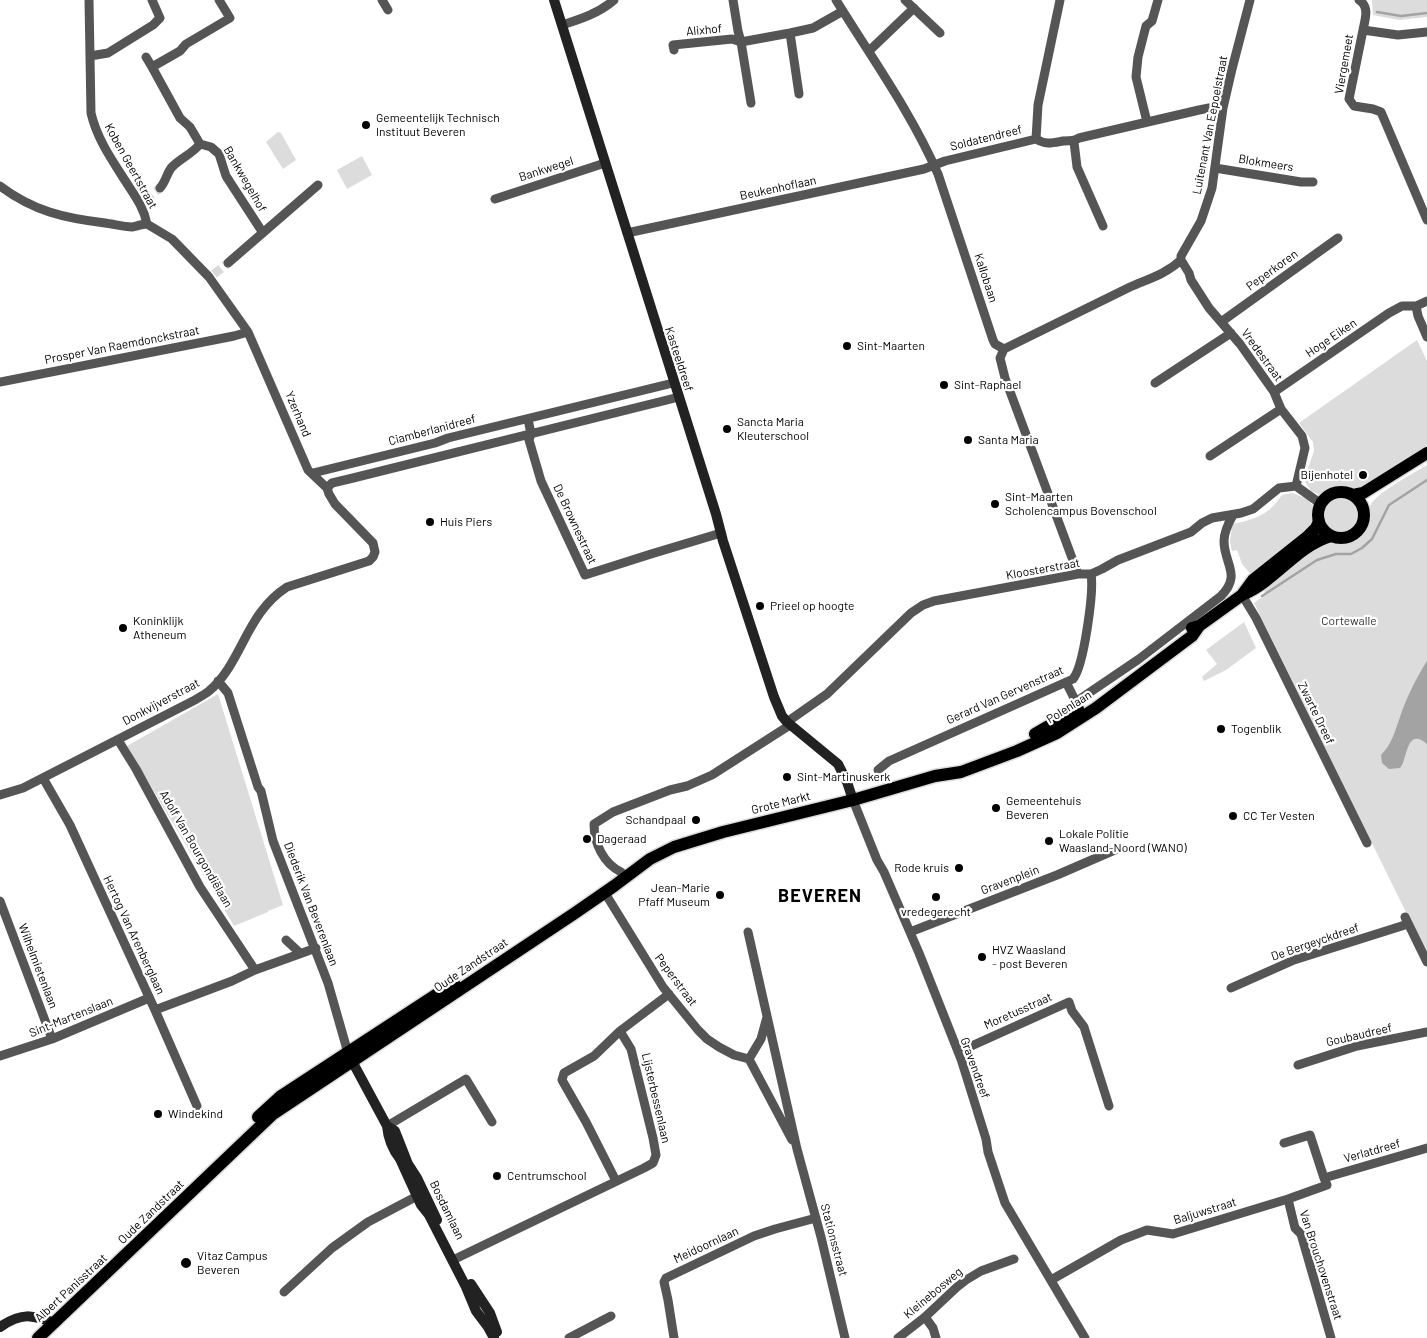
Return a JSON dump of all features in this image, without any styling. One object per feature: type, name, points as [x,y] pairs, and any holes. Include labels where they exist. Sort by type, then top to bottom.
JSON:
[{"type":"main road","points":[[1353,495],[1363,493],[1427,453]]},
{"type":"main road","points":[[1364,510],[1360,502],[1353,495],[1335,493],[1321,504],[1318,516],[1319,522],[1323,530],[1331,536],[1343,539],[1356,534],[1363,523],[1364,510],[1371,499],[1427,462]]},
{"type":"main road","name":"Polenlaan","points":[[853,800],[935,776],[1045,729],[1113,687],[1187,630],[1199,626],[1242,595],[1253,580],[1307,537],[1319,522]]},
{"type":"main road","points":[[1242,595],[1259,587],[1313,544],[1331,536]]},
{"type":"main road","name":"Grote Markt","points":[[606,888],[621,872],[674,847],[704,837],[853,800]]},
{"type":"main road","name":"Grote Markt","points":[[606,888],[650,859]]},
{"type":"main road","name":"Oude Zandstraat","points":[[123,1258],[273,1114],[350,1057],[606,888]]},
{"type":"main road","name":"Albert Panisstraat","points":[[38,1338],[123,1258]]},
{"type":"street","name":"Koben Geertstraat","points":[[88,0],[91,113],[96,132],[102,145],[143,202],[147,224]]},
{"type":"street","points":[[90,56],[108,53],[153,25],[160,18],[152,0]]},
{"type":"street","points":[[152,66],[180,51],[186,44],[230,18],[219,0]]},
{"type":"street","points":[[382,0],[388,10]]},
{"type":"street","name":"Kasteeldreef","points":[[554,0],[774,697],[782,716],[788,724]]},
{"type":"street","points":[[562,25],[605,7],[614,0]]},
{"type":"street","name":"Alixhof","points":[[732,0],[751,103]]},
{"type":"street","name":"Kallobaan","points":[[836,0],[915,127],[934,165],[993,340],[995,344],[1004,349]]},
{"type":"street","points":[[905,0],[940,33]]},
{"type":"street","points":[[1036,139],[1038,105],[1060,0]]},
{"type":"street","points":[[1147,122],[1136,77],[1138,57],[1146,26],[1152,21],[1158,0]]},
{"type":"street","name":"Luitenant Van Eepoelstraat","points":[[1004,349],[1122,291],[1152,279],[1172,268],[1181,260],[1181,256],[1201,221],[1207,206],[1215,168],[1223,108],[1250,0]]},
{"type":"street","name":"Viergemeet","points":[[1359,0],[1365,5],[1366,10],[1349,99],[1354,106],[1380,112],[1427,220]]},
{"type":"street","points":[[869,51],[914,8]]},
{"type":"street","name":"Alixhof","points":[[674,50],[674,45],[732,40],[741,42],[813,28],[843,11]]},
{"type":"street","name":"Viergemeet","points":[[1363,30],[1398,35],[1427,32]]},
{"type":"street","points":[[790,33],[800,94]]},
{"type":"street","name":"Bankwegelhof","points":[[146,57],[180,118],[190,127],[200,144],[211,147],[219,154],[226,176],[263,233]]},
{"type":"street","name":"Soldatendreef","points":[[934,165],[1036,139],[1050,144],[1064,141],[1074,142],[1079,138],[1147,122],[1209,108],[1223,108]]},
{"type":"street","points":[[1074,142],[1077,167],[1103,226]]},
{"type":"street","points":[[160,188],[168,178],[171,168],[200,144]]},
{"type":"street","name":"Bankwegel","points":[[495,199],[605,163]]},
{"type":"street","name":"Beukenhoflaan","points":[[627,233],[924,170],[934,165]]},
{"type":"street","name":"Blokmeers","points":[[1215,168],[1301,182],[1313,182]]},
{"type":"street","points":[[228,263],[318,185]]},
{"type":"street","points":[[0,186],[34,208],[132,227],[147,224]]},
{"type":"street","name":"Yzerhand","points":[[147,224],[172,239],[212,276],[248,332],[308,470],[327,488],[331,499],[372,543],[375,552]]},
{"type":"street","name":"Peperkoren","points":[[1221,322],[1338,238]]},
{"type":"street","name":"Vredestraat","points":[[1181,260],[1209,308],[1231,333],[1274,392],[1281,409],[1304,441],[1306,448],[1296,486]]},
{"type":"street","points":[[1427,301],[1416,306],[1427,337]]},
{"type":"street","name":"Hoge Eiken","points":[[1274,392],[1389,313],[1402,306],[1416,306]]},
{"type":"street","name":"Prosper Van Raemdonckstraat","points":[[0,382],[248,332]]},
{"type":"street","points":[[1155,383],[1231,333]]},
{"type":"street","points":[[1004,349],[1000,358],[1005,378],[1078,574]]},
{"type":"street","name":"Ciamberlanidreef","points":[[313,473],[674,383]]},
{"type":"street","points":[[654,387],[658,393],[658,403]]},
{"type":"street","points":[[327,488],[332,483],[678,397]]},
{"type":"street","points":[[1210,456],[1281,409]]},
{"type":"street","points":[[528,419],[531,434]]},
{"type":"street","name":"De Brownestraat","points":[[531,434],[529,440],[541,481],[585,575],[721,533]]},
{"type":"street","points":[[344,466],[342,474],[349,479]]},
{"type":"street","points":[[1296,486],[1321,504]]},
{"type":"street","name":"Kloosterstraat","points":[[788,724],[827,694],[911,613],[922,605],[934,601],[1078,574],[1091,574],[1118,560],[1190,532],[1202,523],[1218,517],[1253,509],[1279,488],[1296,486]]},
{"type":"street","name":"Polenlaan","points":[[1066,682],[1077,701],[1139,659],[1221,596],[1230,584],[1229,562],[1224,541],[1233,515]]},
{"type":"street","name":"Donkvijverstraat","points":[[0,796],[23,788],[193,701],[210,690],[228,668],[256,617],[276,594],[287,587],[369,561],[375,552]]},
{"type":"street","name":"Gerard Van Gervenstraat","points":[[878,770],[888,761],[1066,682],[1077,674],[1081,660],[1092,588],[1091,574]]},
{"type":"street","name":"Zwarte Dreef","points":[[1242,595],[1256,618],[1367,843]]},
{"type":"street","name":"Diederik Van Beverenlaan","points":[[218,681],[228,693],[258,787],[261,791],[278,855],[316,948],[350,1057]]},
{"type":"street","points":[[621,872],[607,863],[596,842],[594,824],[613,812],[670,790],[687,786],[712,775],[788,724],[838,764],[853,800]]},
{"type":"street","name":"Adolf Van Bourgondiëlaan","points":[[118,740],[136,769],[200,887],[255,970]]},
{"type":"street","name":"Hertog Van Arenberglaan","points":[[42,778],[70,825],[150,998],[197,1106]]},
{"type":"street","name":"Gravendreef","points":[[853,800],[877,860],[910,932],[958,1052],[1005,1203],[1085,1338]]},
{"type":"street","name":"Gravenplein","points":[[910,932],[1057,875],[1117,849]]},
{"type":"street","name":"Peperstraat","points":[[606,888],[640,951],[669,994],[707,1039],[734,1055],[749,1059]]},
{"type":"street","name":"Wilhelmietenlaan","points":[[0,901],[52,1040]]},
{"type":"street","name":"De Bergeyckdreef","points":[[1231,988],[1294,960],[1406,921],[1427,962]]},
{"type":"street","name":"Stationsstraat","points":[[748,932],[793,1110],[797,1149],[845,1338]]},
{"type":"street","points":[[286,940],[300,954]]},
{"type":"street","points":[[155,1010],[316,948]]},
{"type":"street","points":[[616,1181],[562,1080],[564,1073],[594,1056],[620,1030],[669,994]]},
{"type":"street","name":"Sint-Martenslaan","points":[[0,1056],[52,1040],[150,998]]},
{"type":"street","name":"Moretusstraat","points":[[958,1052],[1069,1002],[1072,1011],[1084,1027],[1109,1106]]},
{"type":"street","points":[[749,1059],[761,1039],[768,1017]]},
{"type":"street","name":"Lijsterbessenlaan","points":[[457,1258],[653,1162],[656,1155],[653,1138],[631,1049],[620,1030]]},
{"type":"street","name":"Goubaudreef","points":[[1298,1065],[1357,1046],[1427,1032]]},
{"type":"street","name":"Bosdamlaan","points":[[350,1057],[386,1126],[396,1154],[421,1194],[476,1294],[494,1338]]},
{"type":"street","name":"Stationsstraat","points":[[749,1059],[797,1149]]},
{"type":"street","points":[[386,1126],[466,1079],[492,1122]]},
{"type":"street","points":[[779,1114],[793,1110]]},
{"type":"street","points":[[1284,1143],[1310,1135],[1324,1178]]},
{"type":"street","name":"Verlatdreef","points":[[1288,1199],[1327,1185],[1324,1178],[1427,1148]]},
{"type":"street","points":[[284,1292],[332,1248],[368,1222],[421,1194]]},
{"type":"street","name":"Bosdamlaan","points":[[421,1194],[466,1287],[500,1338]]},
{"type":"street","name":"Baljuwstraat","points":[[1051,1280],[1121,1240],[1147,1230],[1173,1234],[1288,1199]]},
{"type":"street","name":"Van Brouchovenstraat","points":[[1288,1199],[1296,1228],[1301,1234],[1331,1338]]},
{"type":"street","name":"Meidoornlaan","points":[[674,1338],[664,1286],[666,1278],[754,1236],[816,1218]]},
{"type":"street","name":"Kleinebosweg","points":[[898,1338],[925,1317],[966,1280],[981,1271],[1014,1259]]},
{"type":"street","points":[[0,1327],[20,1315],[32,1316],[55,1323]]},
{"type":"street","points":[[569,1338],[611,1316]]},
{"type":"street","points":[[925,1317],[933,1328],[936,1338]]},
{"type":"green space","points":[[1372,0],[1427,0],[1427,17],[1399,20],[1373,15]]},
{"type":"green space","points":[[278,132],[281,133],[296,160],[283,169],[266,142]]},
{"type":"green space","points":[[362,156],[372,175],[347,189],[337,170]]},
{"type":"green space","points":[[1417,340],[1427,361],[1427,451],[1375,484],[1354,490],[1339,487],[1319,494],[1311,491],[1304,480],[1314,451],[1313,442],[1299,423]]},
{"type":"green space","name":"Cortewalle","points":[[1427,465],[1427,955],[1254,603],[1266,594],[1263,589],[1312,550],[1328,542],[1346,542],[1357,538],[1364,531],[1369,509],[1375,499]]},
{"type":"green space","points":[[1292,493],[1305,498],[1312,504],[1315,513],[1314,527],[1253,577],[1242,564],[1237,550],[1232,551],[1230,542],[1232,524],[1250,520],[1261,515],[1271,508],[1282,495]]},
{"type":"green space","points":[[1341,498],[1348,499],[1353,503],[1357,508],[1357,522],[1353,527],[1348,531],[1341,532],[1334,531],[1329,527],[1325,522],[1324,515],[1325,508],[1329,503],[1334,499]]},
{"type":"green space","points":[[1244,622],[1256,648],[1226,670],[1204,681],[1202,677],[1217,664],[1206,650]]},
{"type":"green space","points":[[218,694],[283,905],[234,926],[127,746]]},
{"type":"shaded area","points":[[1427,661],[1427,744],[1416,739],[1412,741],[1409,744],[1400,768],[1389,769],[1382,763],[1381,755],[1391,742],[1408,696]]},
{"type":"waterway","points":[[1377,12],[1401,16],[1427,13]]},
{"type":"waterway","points":[[1262,596],[1317,560],[1336,554],[1351,554],[1362,548],[1372,539],[1389,505],[1427,480]]},
{"type":"tunnel","points":[[145,200],[160,188]]},
{"type":"tunnel","points":[[214,274],[228,263]]},
{"type":"place","name":"Gemeentelijk Technisch Instituut Beveren","points":[[366,125]]},
{"type":"place","name":"Sint-Maarten","points":[[847,346]]},
{"type":"place","name":"Sint-Raphael","points":[[944,385]]},
{"type":"place","name":"Sancta Maria Kleuterschool","points":[[727,429]]},
{"type":"place","name":"Santa Maria","points":[[968,440]]},
{"type":"place","name":"Bijenhotel","points":[[1363,475]]},
{"type":"place","name":"Sint-Maarten Scholencampus Bovenschool","points":[[995,504]]},
{"type":"place","name":"Huis Piers","points":[[430,522]]},
{"type":"place","name":"Prieel op hoogte","points":[[760,606]]},
{"type":"place","name":"Koninklijk Atheneum","points":[[123,628]]},
{"type":"place","name":"Togenblik","points":[[1221,729]]},
{"type":"place","name":"Sint-Martinuskerk","points":[[787,777]]},
{"type":"place","name":"Gemeentehuis Beveren","points":[[996,808]]},
{"type":"place","name":"CC Ter Vesten","points":[[1233,816]]},
{"type":"place","name":"Schandpaal","points":[[696,820]]},
{"type":"place","name":"Dageraad","points":[[587,839]]},
{"type":"place","name":"Lokale Politie Waasland-Noord (WANO)","points":[[1049,841]]},
{"type":"place","name":"Rode kruis","points":[[959,868]]},
{"type":"place","name":"Jean-Marie Pfaff Museum","points":[[720,895]]},
{"type":"place","name":"vredegerecht","points":[[936,897]]},
{"type":"place","name":"HVZ Waasland - post Beveren","points":[[982,957]]},
{"type":"place","name":"Windekind","points":[[158,1114]]},
{"type":"place","name":"Centrumschool","points":[[497,1176]]},
{"type":"place","name":"Vitaz Campus Beveren","points":[[186,1263]]},
{"type":"district","name":"BEVEREN","points":[[820,896]]}]
